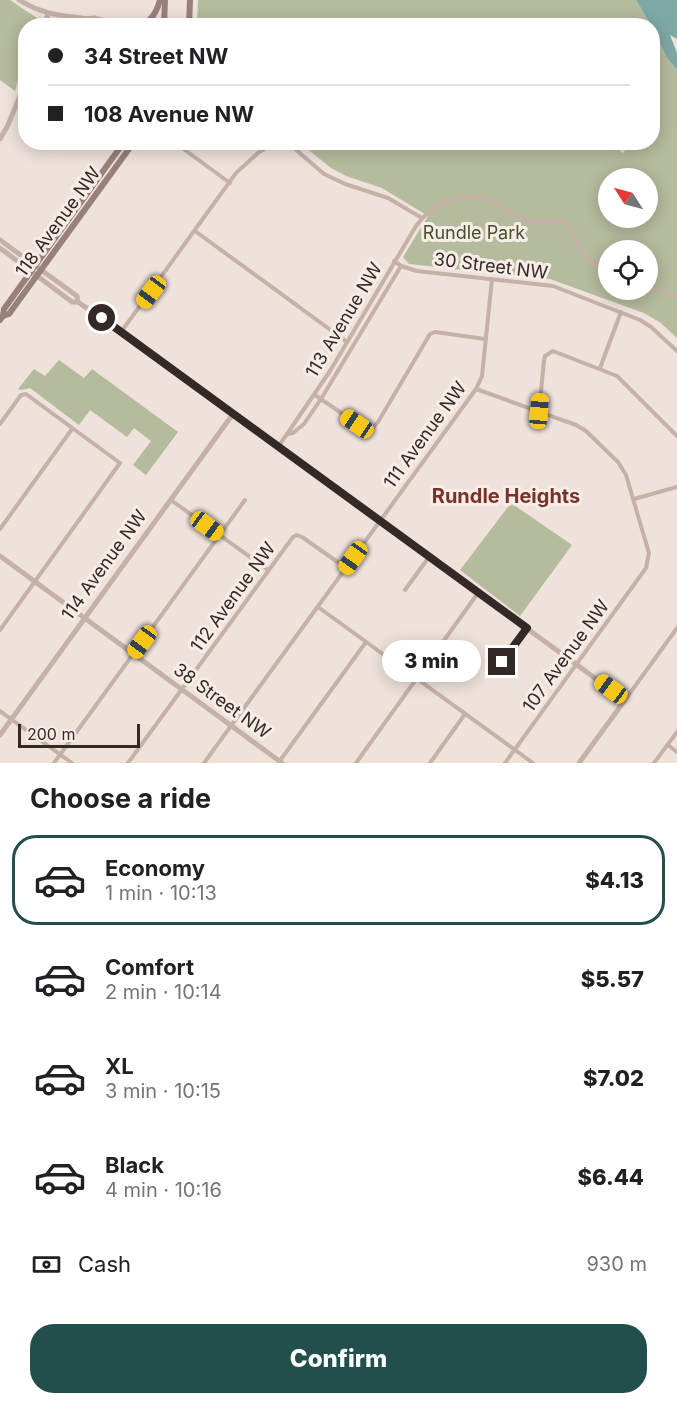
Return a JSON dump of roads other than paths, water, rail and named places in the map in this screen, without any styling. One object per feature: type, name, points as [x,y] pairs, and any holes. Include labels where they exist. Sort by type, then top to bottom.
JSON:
[{"type":"main road","points":[[152,18],[162,0]]},
{"type":"main road","points":[[162,0],[163,18]]},
{"type":"main road","points":[[189,18],[190,0]]},
{"type":"main road","name":"118 Avenue NW","points":[[2,318],[9,314],[36,270],[118,150]]},
{"type":"main road","name":"118 Avenue NW","points":[[36,270],[128,150]]},
{"type":"street","points":[[19,0],[48,14],[80,18]]},
{"type":"street","points":[[47,18],[48,14]]},
{"type":"street","points":[[0,139],[18,101]]},
{"type":"street","points":[[185,150],[230,183]]},
{"type":"street","points":[[121,332],[230,183],[247,162],[263,150]]},
{"type":"street","points":[[296,150],[324,174],[345,184],[388,198],[422,218],[446,201],[472,197],[488,200],[531,221],[545,223],[566,221],[580,252],[598,266]]},
{"type":"street","name":"113 Avenue NW","points":[[278,447],[315,395],[422,218]]},
{"type":"street","points":[[195,231],[347,342]]},
{"type":"street","points":[[0,240],[72,302],[78,302],[121,332],[625,700]]},
{"type":"street","points":[[0,248],[36,270]]},
{"type":"street","name":"30 Street NW","points":[[394,261],[400,266],[417,271],[552,286],[621,312],[651,327],[677,351]]},
{"type":"street","name":"113 Avenue NW","points":[[287,434],[293,433],[304,424],[321,399],[400,266]]},
{"type":"street","name":"111 Avenue NW","points":[[204,763],[476,389],[482,376],[492,279]]},
{"type":"street","points":[[658,291],[677,296]]},
{"type":"street","points":[[600,368],[621,312]]},
{"type":"street","points":[[315,395],[369,432],[378,422],[430,334],[435,332],[486,339]]},
{"type":"street","points":[[539,411],[545,356],[554,351],[617,376],[677,436]]},
{"type":"street","points":[[476,389],[581,427],[623,468],[634,499],[677,487]]},
{"type":"street","points":[[0,424],[23,393],[120,464],[0,630]]},
{"type":"street","name":"114 Avenue NW","points":[[0,735],[232,414]]},
{"type":"street","points":[[0,529],[72,429]]},
{"type":"street","name":"107 Avenue NW","points":[[505,763],[648,565],[649,553],[634,499]]},
{"type":"street","points":[[171,500],[268,570]]},
{"type":"street","points":[[54,763],[245,500]]},
{"type":"street","name":"112 Avenue NW","points":[[128,763],[292,537],[297,535],[346,568]]},
{"type":"street","name":"38 Street NW","points":[[0,556],[280,763]]},
{"type":"street","points":[[405,590],[429,557]]},
{"type":"street","points":[[356,763],[478,592]]},
{"type":"street","points":[[318,607],[533,763]]},
{"type":"street","points":[[502,662],[527,628]]},
{"type":"street","points":[[579,763],[677,628]]},
{"type":"street","points":[[280,763],[367,642]]},
{"type":"street","points":[[0,711],[72,763]]},
{"type":"street","points":[[430,763],[465,714]]},
{"type":"street","points":[[654,763],[677,732]]},
{"type":"street","points":[[668,745],[677,752]]},
{"type":"water","points":[[636,0],[677,0],[677,39],[670,35],[677,53],[677,70],[667,58],[660,43],[660,18],[647,18]]},
{"type":"district","name":"Rundle Heights","points":[[506,496]]},
{"type":"park label","name":"Rundle Park","points":[[474,233]]}]
